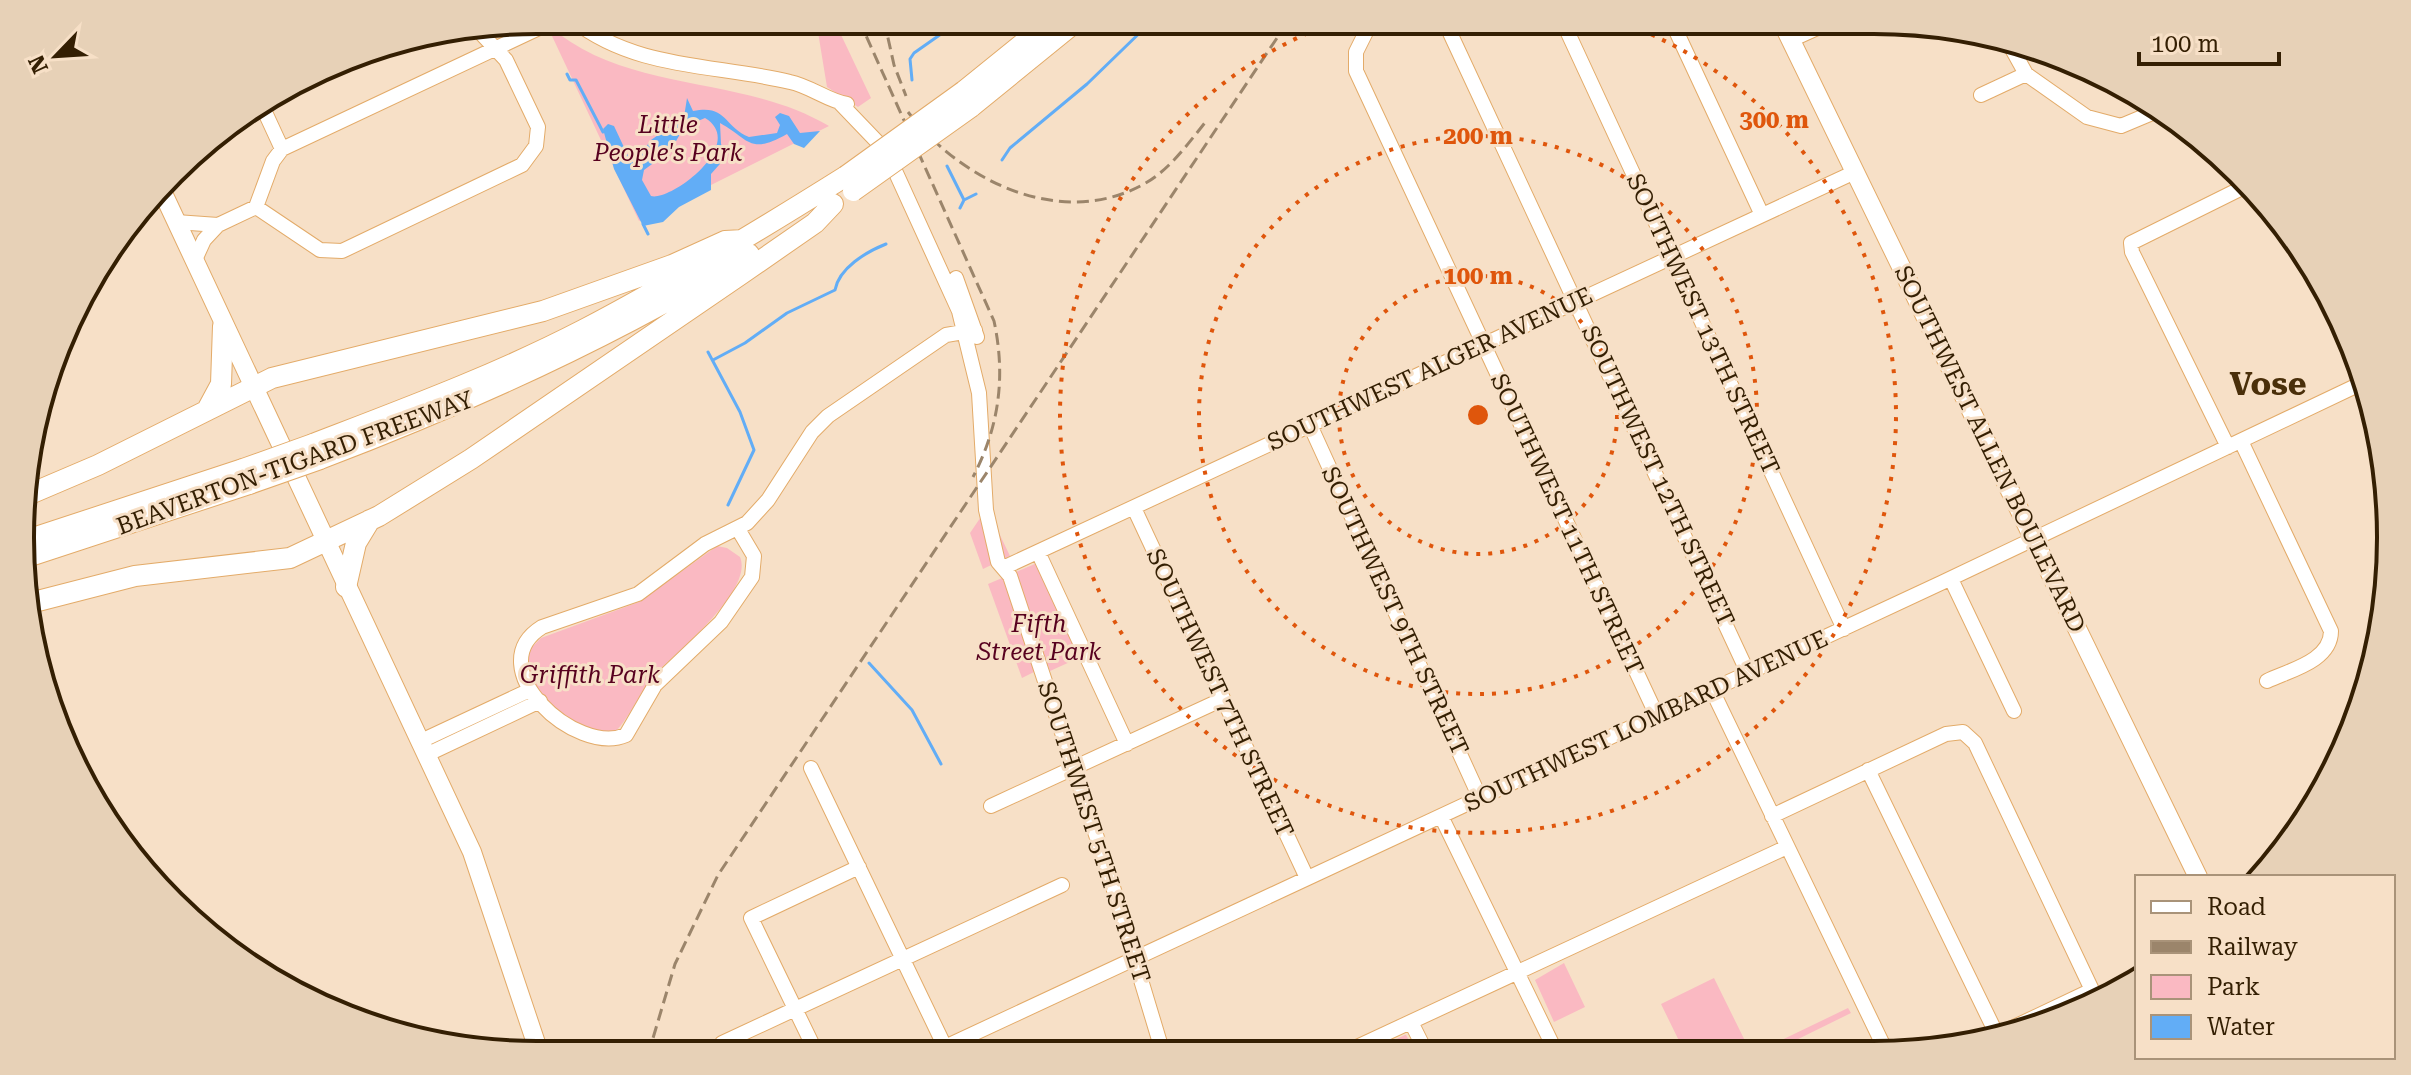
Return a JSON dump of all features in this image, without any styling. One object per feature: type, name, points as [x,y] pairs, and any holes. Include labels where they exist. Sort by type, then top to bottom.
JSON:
[{"type":"highway","name":"BEAVERTON-TIGARD FREEWAY","points":[[967,99],[1037,34]]},
{"type":"highway","name":"BEAVERTON-TIGARD FREEWAY","points":[[317,451],[583,330],[850,183],[1058,34]]},
{"type":"highway","name":"BEAVERTON-TIGARD FREEWAY","points":[[35,554],[317,451],[433,416],[546,365],[701,283],[833,204],[850,183]]},
{"type":"highway","points":[[38,601],[135,576],[273,562],[324,543],[370,520],[471,459],[815,223],[833,204]]},
{"type":"highway","points":[[36,491],[98,465],[251,387],[314,367],[543,311],[672,265],[725,241],[744,240]]},
{"type":"highway","points":[[207,410],[221,384],[223,326]]},
{"type":"highway","name":"BEAVERTON-TIGARD FREEWAY","points":[[34,538],[246,476]]},
{"type":"highway","points":[[346,587],[356,543],[370,520]]},
{"type":"main road","name":"SOUTHWEST ALLEN BOULEVARD","points":[[1788,34],[2197,875]]},
{"type":"main road","points":[[165,199],[481,874],[535,1041]]},
{"type":"street","points":[[194,262],[204,240],[218,225],[256,207],[282,149],[526,34]]},
{"type":"street","name":"SOUTHWEST 5TH STREET","points":[[594,34],[635,54],[791,82],[850,104],[873,124],[900,159],[960,285],[981,407],[986,510],[998,562],[1005,567],[1074,768],[1160,1041]]},
{"type":"street","name":"SOUTHWEST 11TH STREET","points":[[1365,34],[1356,52],[1356,71],[1657,716]]},
{"type":"street","name":"SOUTHWEST 12TH STREET","points":[[1451,34],[1748,673]]},
{"type":"street","name":"SOUTHWEST 13TH STREET","points":[[1568,34],[1844,629]]},
{"type":"street","points":[[1678,34],[1762,215]]},
{"type":"street","points":[[1791,40],[1804,34]]},
{"type":"street","points":[[256,207],[320,250],[342,251],[514,171],[536,146],[538,127],[506,60],[485,37]]},
{"type":"street","points":[[2015,55],[2026,74],[2100,122],[2129,124],[2147,115]]},
{"type":"street","points":[[1981,95],[2026,74]]},
{"type":"street","points":[[266,114],[282,149]]},
{"type":"street","name":"SOUTHWEST ALGER AVENUE","points":[[1005,567],[1483,342],[1855,172]]},
{"type":"street","points":[[2238,190],[2131,243],[2132,252],[2331,631],[2329,646],[2319,657],[2267,681]]},
{"type":"street","points":[[176,222],[218,225]]},
{"type":"street","points":[[738,529],[754,556],[752,577],[721,622],[651,689],[626,735],[606,740],[585,733],[559,719],[535,696],[520,665],[522,648],[532,633],[638,594],[705,544],[738,529],[759,511],[812,432],[828,416],[946,335],[970,331]]},
{"type":"street","name":"SOUTHWEST LOMBARD AVENUE","points":[[958,1041],[1951,579],[2354,387]]},
{"type":"street","name":"SOUTHWEST 9TH STREET","points":[[1310,425],[1480,798]]},
{"type":"street","name":"SOUTHWEST 7TH STREET","points":[[1134,508],[1307,878]]},
{"type":"street","points":[[1038,552],[1127,744]]},
{"type":"street","points":[[1951,579],[2014,711]]},
{"type":"street","points":[[1712,690],[1881,1041]]},
{"type":"street","points":[[424,747],[535,696]]},
{"type":"street","points":[[991,806],[1223,699]]},
{"type":"street","points":[[1772,816],[1946,734],[1963,732],[1975,743],[2092,990],[2060,1005]]},
{"type":"street","points":[[811,768],[942,1041]]},
{"type":"street","points":[[1868,770],[1991,1027]]},
{"type":"street","points":[[1441,816],[1551,1041]]},
{"type":"street","points":[[1370,1041],[1787,847]]},
{"type":"street","points":[[811,1041],[751,918],[859,867]]},
{"type":"street","points":[[726,1041],[1062,885]]},
{"type":"street","points":[[1411,1022],[1420,1041]]},
{"type":"green space","name":"Little People's Park","points":[[559,34],[590,53],[623,66],[762,99],[797,110],[829,126],[639,221],[552,36]]},
{"type":"green space","points":[[818,34],[841,34],[871,98],[858,107],[827,87]]},
{"type":"green space","name":"Fifth Street Park","points":[[987,508],[1010,556],[983,569],[970,533]]},
{"type":"green space","name":"Griffith Park","points":[[717,546],[727,548],[740,557],[741,571],[736,586],[711,620],[649,681],[614,733],[607,737],[557,715],[526,678],[527,652],[541,638],[639,602]]},
{"type":"green space","name":"Fifth Street Park","points":[[1037,563],[1081,657],[1050,671],[1048,665],[1022,678],[988,584]]},
{"type":"green space","points":[[1564,963],[1585,1007],[1554,1022],[1535,980]]},
{"type":"green space","points":[[1714,978],[1745,1041],[1679,1041],[1661,1004]]},
{"type":"green space","points":[[1848,1008],[1851,1013],[1794,1041],[1780,1041]]},
{"type":"green space","points":[[1405,1035],[1410,1041],[1392,1041]]},
{"type":"water","points":[[687,98],[693,111],[719,113],[749,137],[777,133],[780,125],[775,117],[780,113],[789,116],[800,133],[820,131],[804,148],[794,144],[787,134],[764,144],[756,144],[720,123],[721,144],[727,156],[711,174],[711,190],[679,207],[663,222],[643,226],[614,169],[603,129],[608,124],[614,126],[630,160],[635,162],[651,140],[684,117]],"holes":[[[705,118],[716,129],[717,142],[712,156],[701,169],[674,190],[651,196],[642,180],[644,170],[671,150],[684,127]]]},
{"type":"waterway","points":[[912,80],[910,59],[941,34]]},
{"type":"waterway","points":[[1002,160],[1010,148],[1087,84],[1139,34]]},
{"type":"waterway","points":[[567,74],[570,80],[576,80],[603,132]]},
{"type":"waterway","points":[[947,166],[964,200]]},
{"type":"waterway","points":[[960,208],[964,200],[976,194]]},
{"type":"waterway","points":[[643,224],[648,234]]},
{"type":"waterway","points":[[713,360],[745,343],[787,313],[835,290],[848,268],[862,256],[886,244]]},
{"type":"waterway","points":[[708,352],[740,412],[754,450],[728,505]]},
{"type":"waterway","points":[[869,663],[912,710],[941,764]]},
{"type":"railway","points":[[865,34],[994,321],[998,342],[998,401],[989,439],[973,477]]},
{"type":"railway","points":[[887,34],[894,65],[906,96]]},
{"type":"railway","points":[[652,1041],[675,964],[718,875],[1280,34]]},
{"type":"railway","points":[[908,112],[930,137],[984,177],[1015,191],[1047,200],[1080,202],[1112,197],[1154,178],[1208,119]]},
{"type":"district","name":"Vose","points":[[2268,384]]}]
